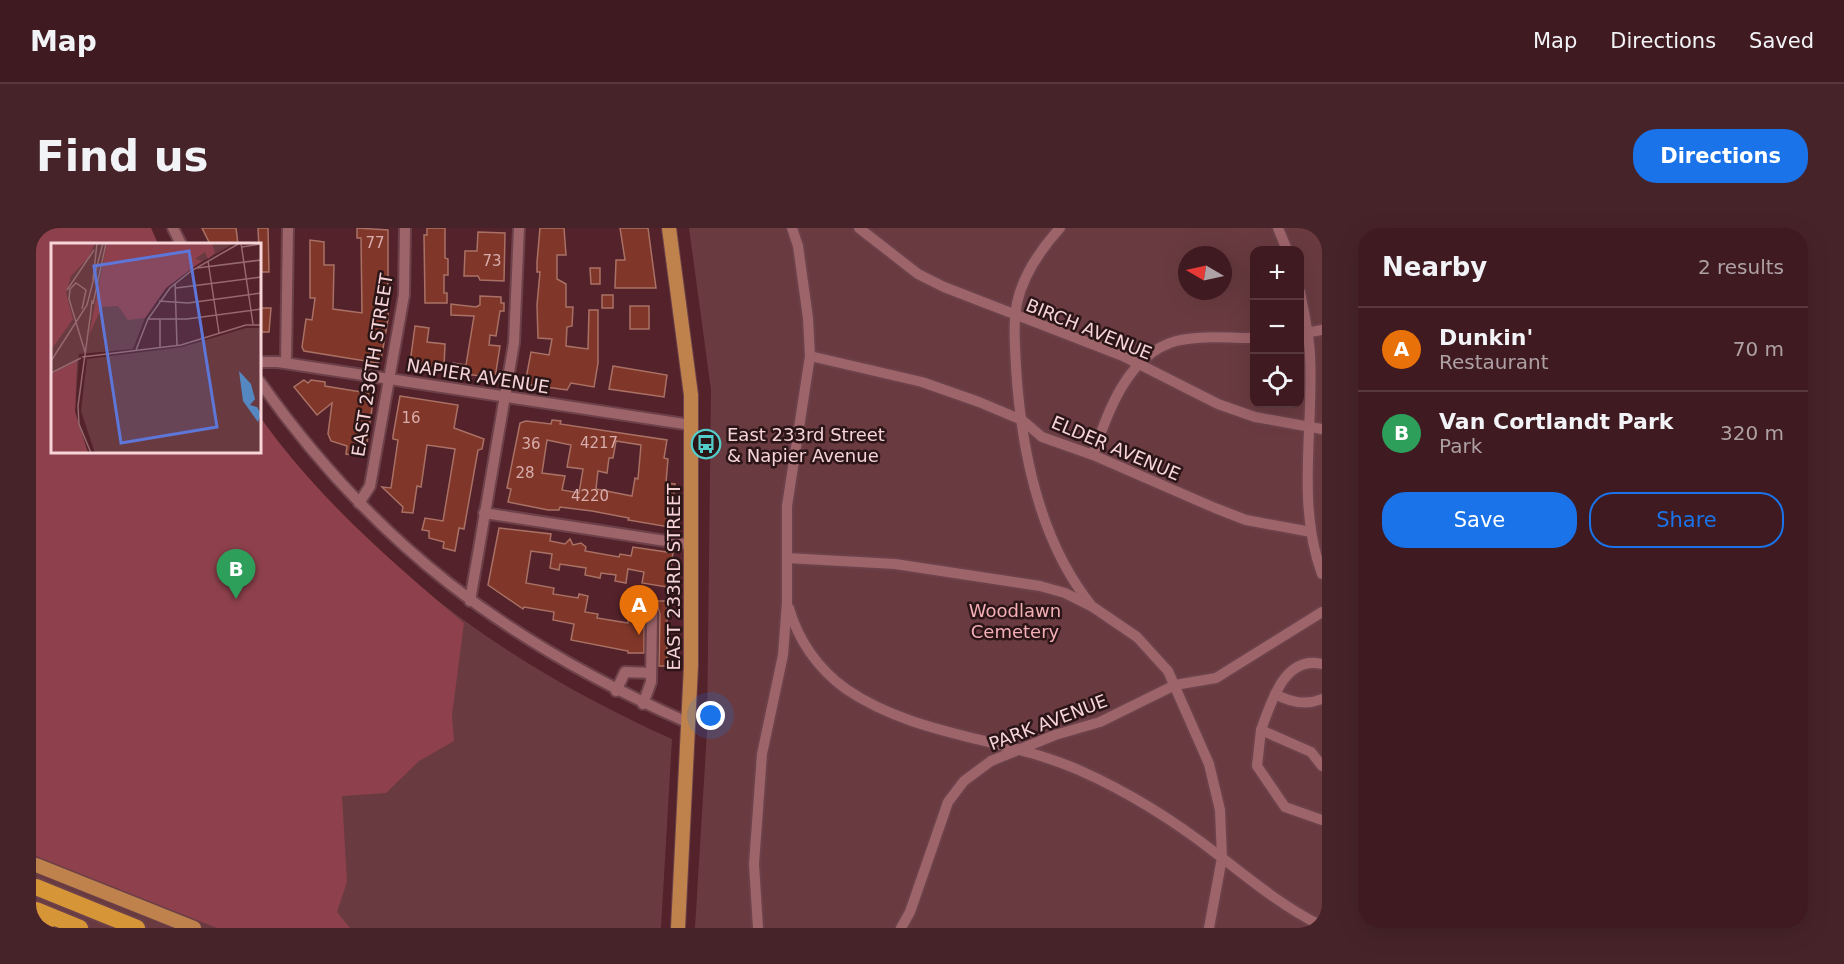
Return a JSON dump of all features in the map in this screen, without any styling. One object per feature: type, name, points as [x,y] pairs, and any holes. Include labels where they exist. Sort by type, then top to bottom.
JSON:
[{"type":"highway","points":[[36,887],[137,928]]},
{"type":"highway","points":[[36,910],[80,928]]},
{"type":"highway","points":[[109,916],[146,928]]},
{"type":"highway","points":[[36,925],[46,928]]},
{"type":"main road","name":"EAST 233RD STREET","points":[[669,228],[689,379],[691,425],[689,723],[678,928]]},
{"type":"main road","points":[[36,865],[194,928]]},
{"type":"street","points":[[173,228],[180,243]]},
{"type":"street","points":[[286,363],[288,228]]},
{"type":"street","name":"EAST 236TH STREET","points":[[359,503],[370,486],[404,295],[405,228]]},
{"type":"street","points":[[470,601],[517,320],[519,228]]},
{"type":"street","points":[[758,928],[754,864],[762,754],[783,655],[787,602],[787,506],[810,356],[808,318],[798,246],[792,228]]},
{"type":"street","name":"BIRCH AVENUE","points":[[858,228],[918,274],[1015,317],[1080,339],[1218,404],[1255,417],[1322,429]]},
{"type":"street","points":[[1060,228],[1030,269],[1018,300],[1015,317],[1017,378],[1031,470],[1051,535],[1081,591],[1093,607]]},
{"type":"street","points":[[1278,228],[1285,246]]},
{"type":"street","points":[[1304,333],[1322,330]]},
{"type":"street","points":[[1093,455],[1116,396],[1139,365],[1157,348],[1178,341],[1250,338]]},
{"type":"street","points":[[1304,349],[1309,427],[1308,499],[1312,546],[1322,573]]},
{"type":"street","name":"ELDER AVENUE","points":[[810,356],[922,382],[1022,420],[1042,437],[1093,455],[1246,520],[1311,532]]},
{"type":"street","name":"NAPIER AVENUE","points":[[261,362],[286,363],[691,425]]},
{"type":"street","points":[[261,383],[310,448],[359,503],[406,548],[470,601],[532,643],[616,691],[689,723]]},
{"type":"street","points":[[484,513],[692,544]]},
{"type":"street","points":[[788,558],[894,564],[1040,586],[1065,593],[1093,607],[1137,637],[1168,671],[1209,764],[1220,810],[1222,858],[1209,928]]},
{"type":"street","points":[[787,602],[794,624],[810,652],[824,672],[847,690],[917,724],[1034,752],[1082,771],[1130,796],[1222,858],[1260,889],[1322,926]]},
{"type":"street","name":"PARK AVENUE","points":[[901,928],[910,912],[948,802],[964,781],[991,761],[1055,735],[1100,722],[1175,685],[1216,678],[1322,612]]},
{"type":"street","points":[[644,704],[651,682],[652,614]]},
{"type":"street","points":[[1322,664],[1303,664],[1292,670],[1275,694],[1262,730],[1257,766],[1285,807],[1322,820]]},
{"type":"street","points":[[616,691],[625,672],[651,673]]},
{"type":"street","points":[[1275,694],[1286,700],[1302,703],[1312,704],[1322,699]]},
{"type":"street","points":[[1262,730],[1311,752],[1322,766]]},
{"type":"green space","points":[[36,228],[151,228],[158,243],[51,243],[51,453],[261,453],[261,418],[300,470],[345,518],[393,564],[444,605],[498,644],[554,679],[672,739],[661,928],[36,928]]},
{"type":"green space","name":"Woodlawn Cemetery","points":[[689,228],[1322,228],[1322,928],[695,928],[707,732],[711,390]]},
{"type":"shaded area","points":[[36,228],[151,228],[158,243],[51,243],[51,453],[261,453],[261,418],[305,474],[330,501],[409,576],[464,623],[452,715],[454,741],[419,761],[386,793],[342,796],[347,882],[337,912],[350,928],[217,928],[36,856]]},
{"type":"building","points":[[202,228],[236,228],[238,243],[210,243]]},
{"type":"building","points":[[258,228],[268,228],[269,272],[261,272],[261,243],[259,243]]},
{"type":"building","points":[[357,228],[388,230],[388,319],[381,360],[378,363],[304,351],[302,347],[306,319],[312,320],[315,298],[310,298],[310,240],[324,242],[324,265],[334,265],[333,309],[362,313],[361,238],[357,238]]},
{"type":"building","points":[[427,228],[445,228],[445,258],[448,259],[448,275],[444,275],[444,293],[447,293],[447,303],[425,303],[424,235],[427,235]]},
{"type":"building","points":[[540,228],[564,228],[566,255],[557,255],[557,279],[566,284],[566,307],[573,307],[572,326],[567,327],[566,346],[588,349],[589,310],[598,310],[598,363],[594,387],[571,383],[567,390],[525,384],[531,352],[549,355],[552,339],[538,338],[537,305],[540,272],[537,272],[537,262]]},
{"type":"building","points":[[620,228],[648,228],[656,288],[615,288],[616,260],[625,260]]},
{"type":"building","points":[[478,232],[505,233],[504,281],[480,280],[478,276],[464,276],[465,251],[477,251]]},
{"type":"building","points":[[590,268],[600,268],[600,284],[591,284]]},
{"type":"building","points":[[602,295],[613,295],[613,308],[602,308]]},
{"type":"building","points":[[480,296],[501,297],[501,303],[504,303],[504,311],[500,311],[496,336],[490,335],[489,345],[500,346],[495,378],[451,372],[453,363],[466,365],[474,316],[451,315],[451,304],[476,307],[480,305]]},
{"type":"building","points":[[630,306],[649,306],[649,329],[630,329]]},
{"type":"building","points":[[261,308],[271,308],[269,332],[261,332]]},
{"type":"building","points":[[415,326],[429,328],[427,342],[445,344],[444,368],[410,363]]},
{"type":"building","points":[[613,366],[667,375],[664,397],[609,389]]},
{"type":"building","points":[[304,380],[308,383],[311,380],[325,382],[325,386],[374,394],[365,457],[346,454],[347,446],[331,441],[328,434],[332,403],[317,415],[294,387]]},
{"type":"building","points":[[400,396],[458,405],[454,428],[484,439],[482,449],[478,450],[464,529],[459,528],[455,551],[443,548],[444,542],[429,538],[429,531],[422,530],[425,518],[443,521],[455,449],[427,445],[421,487],[417,486],[413,513],[402,512],[403,507],[382,487],[391,488],[398,440],[393,439],[393,436]]},
{"type":"building","points":[[552,420],[561,421],[560,424],[667,440],[664,458],[668,459],[666,483],[675,484],[669,527],[592,511],[560,507],[559,510],[548,510],[508,502],[511,489],[507,488],[520,423],[526,421],[551,424]],"holes":[[[547,440],[571,445],[567,467],[583,469],[579,493],[562,490],[565,476],[542,473]],[[616,441],[641,445],[638,479],[635,478],[632,496],[596,489],[598,471],[607,473],[609,458],[613,458]]]},
{"type":"building","points":[[499,528],[551,534],[550,541],[565,544],[570,539],[573,545],[581,543],[586,547],[585,551],[619,557],[620,554],[631,556],[633,547],[673,553],[669,579],[675,579],[673,588],[642,583],[644,572],[628,569],[626,583],[615,581],[616,575],[601,573],[600,578],[585,575],[586,568],[560,564],[559,570],[550,568],[552,554],[531,551],[526,583],[554,588],[553,594],[578,598],[579,594],[588,596],[585,612],[598,614],[597,618],[628,623],[628,617],[644,617],[644,653],[628,653],[628,651],[571,640],[574,624],[553,620],[554,612],[524,607],[523,609],[488,585]]},
{"type":"building","points":[[656,601],[667,601],[667,666],[659,666],[660,614]]},
{"type":"place","name":"East 233rd Street & Napier Avenue","points":[[706,444]]},
{"type":"place","name":"Van Cortlandt Park","points":[[236,599]]},
{"type":"place","name":"Dunkin'","points":[[639,635]]}]
